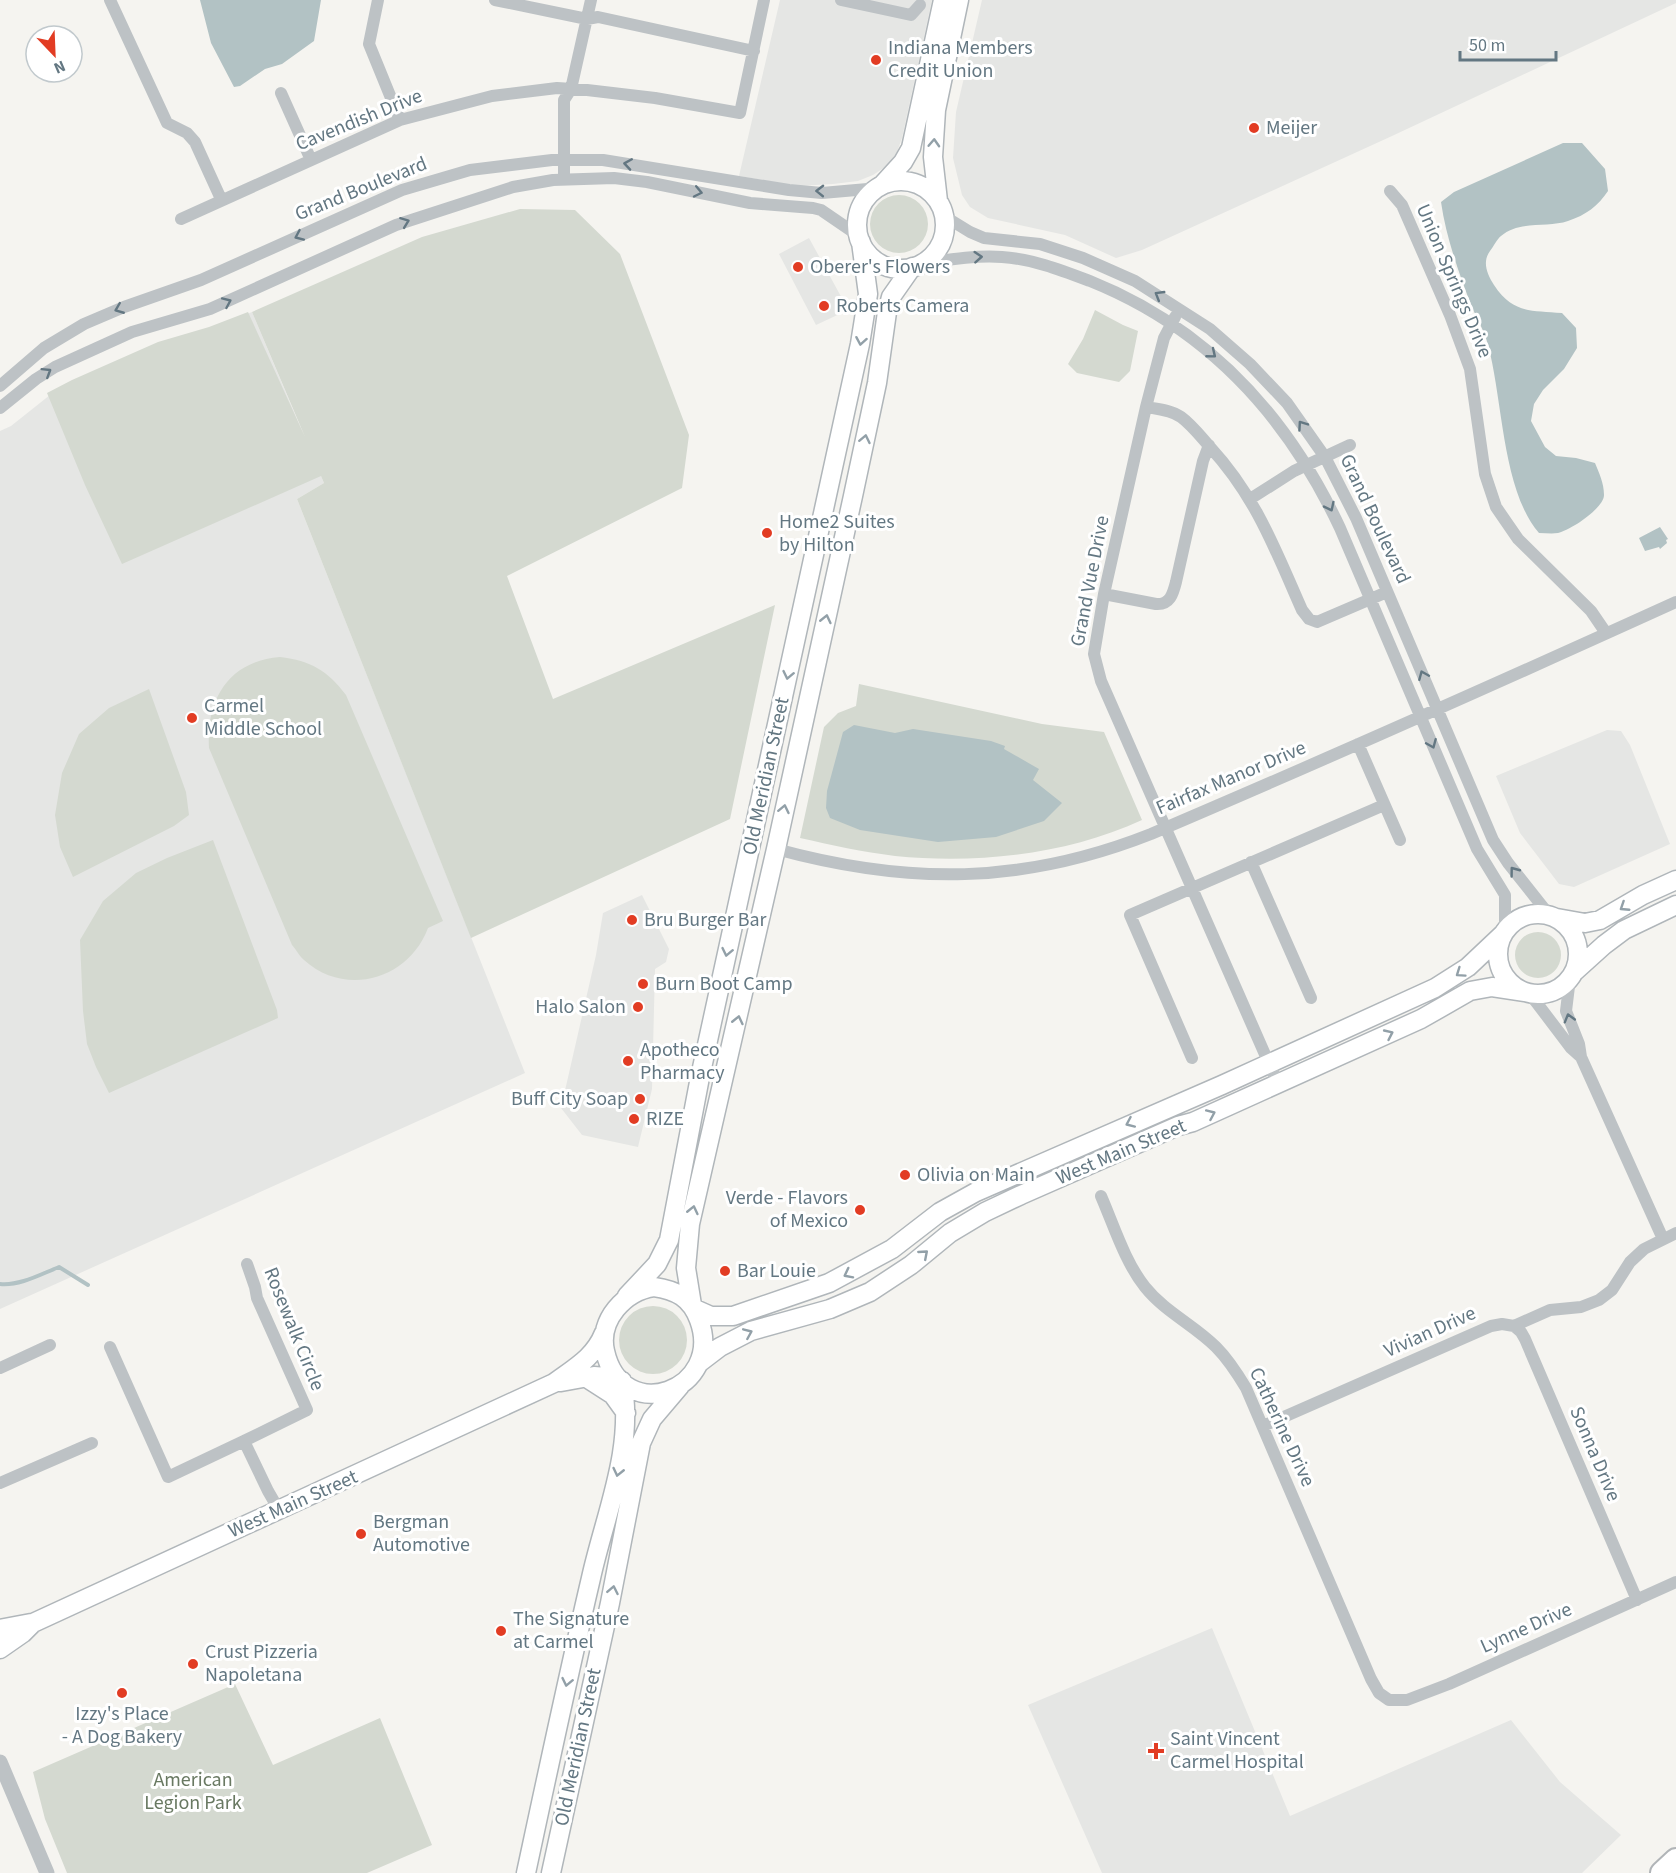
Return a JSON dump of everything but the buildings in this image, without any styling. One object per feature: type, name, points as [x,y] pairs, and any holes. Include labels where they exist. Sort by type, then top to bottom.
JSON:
[{"type":"highway","points":[[1662,1873],[1676,1860]]},
{"type":"main road","points":[[942,4],[911,148],[903,162],[868,197],[861,208],[858,222],[860,239],[865,250],[878,262],[894,268],[916,266],[930,258],[943,239],[945,228],[933,157],[936,110],[959,0]]},
{"type":"main road","points":[[880,187],[897,182],[912,183],[927,189],[941,208]]},
{"type":"main road","name":"Old Meridian Street","points":[[627,1296],[660,1260],[673,1223],[700,1077],[860,344],[868,294],[860,239]]},
{"type":"main road","name":"Old Meridian Street","points":[[693,1306],[686,1268],[690,1224],[776,849],[877,383],[887,312],[891,297],[916,266]]},
{"type":"main road","points":[[1676,880],[1600,920],[1586,923],[1539,914],[1523,917],[1504,932],[1498,950],[1499,966],[1512,985],[1528,993],[1550,992],[1559,988],[1618,935],[1676,905]]},
{"type":"main road","points":[[1551,917],[1566,926],[1576,942],[1578,955],[1571,975]]},
{"type":"main road","name":"West Main Street","points":[[693,1306],[711,1316],[740,1314],[829,1284],[884,1254],[940,1212],[976,1192],[1435,988],[1471,964],[1504,932]]},
{"type":"main road","name":"West Main Street","points":[[699,1363],[741,1336],[760,1328],[831,1309],[870,1292],[911,1265],[950,1233],[1021,1195],[1278,1084],[1420,1019],[1475,989],[1492,987],[1528,993]]},
{"type":"main road","points":[[686,1268],[698,1297],[709,1307],[725,1315]]},
{"type":"main road","points":[[654,1287],[674,1291],[686,1298],[693,1306],[704,1340],[699,1363],[680,1386],[670,1392],[652,1395],[636,1392],[620,1380],[606,1358],[603,1342],[610,1318],[627,1296],[636,1291],[654,1287]]},
{"type":"main road","name":"West Main Street","points":[[0,1629],[33,1623],[554,1383],[585,1361],[597,1348],[604,1334]]},
{"type":"main road","name":"West Main Street","points":[[554,1383],[599,1376],[620,1380]]},
{"type":"main road","points":[[585,1377],[613,1395],[626,1414]]},
{"type":"main road","name":"Old Meridian Street","points":[[526,1873],[592,1570],[623,1449],[626,1414],[620,1380]]},
{"type":"main road","name":"Old Meridian Street","points":[[551,1873],[610,1603],[641,1443],[652,1419],[680,1386]]},
{"type":"main road","name":"West Main Street","points":[[0,1649],[33,1623]]},
{"type":"street","points":[[110,0],[167,123],[187,133],[195,142],[221,199]]},
{"type":"street","points":[[378,0],[369,44],[400,120]]},
{"type":"street","points":[[495,0],[587,19],[598,17],[754,51],[764,0]]},
{"type":"street","points":[[564,179],[564,100],[572,89],[591,0]]},
{"type":"street","points":[[841,0],[911,15],[919,2],[942,4]]},
{"type":"street","name":"Cavendish Drive","points":[[181,219],[400,120],[492,96],[535,90],[572,89],[655,98],[740,113],[754,51]]},
{"type":"street","points":[[281,93],[311,160]]},
{"type":"street","name":"Grand Boulevard","points":[[0,386],[44,348],[84,324],[124,307],[201,280],[402,190],[470,170],[522,162],[603,160],[789,190],[822,193],[880,187]]},
{"type":"street","points":[[0,408],[55,367],[141,328],[210,309],[421,216],[513,187],[564,179],[614,178],[647,182],[750,202],[821,210],[860,239]]},
{"type":"street","name":"Union Springs Drive","points":[[1390,191],[1402,205],[1450,315],[1470,369],[1485,474],[1496,507],[1518,539],[1591,611],[1606,633]]},
{"type":"street","name":"Grand Boulevard","points":[[941,208],[970,232],[984,238],[1032,242],[1083,258],[1135,281],[1210,329],[1267,382],[1287,404],[1325,457],[1356,518],[1493,840],[1508,863],[1551,917]]},
{"type":"street","name":"Grand Boulevard","points":[[916,266],[990,256],[1036,262],[1115,291],[1171,323],[1220,361],[1254,395],[1285,432],[1319,485],[1340,528],[1477,849],[1503,889],[1507,905],[1504,932]]},
{"type":"street","name":"Grand Vue Drive","points":[[1180,308],[1164,338],[1146,407],[1095,640],[1096,666],[1278,1084]]},
{"type":"street","points":[[1146,407],[1167,411],[1181,417],[1209,445],[1261,517],[1302,610],[1309,620],[1317,622],[1387,592]]},
{"type":"street","points":[[1104,594],[1161,605],[1170,599],[1176,582],[1203,461],[1209,445]]},
{"type":"street","points":[[1250,499],[1306,465],[1350,445]]},
{"type":"street","name":"Fairfax Manor Drive","points":[[776,849],[856,868],[945,875],[998,873],[1103,852],[1166,828],[1438,710],[1606,633],[1675,606]]},
{"type":"street","points":[[1358,744],[1400,840]]},
{"type":"street","points":[[1192,1058],[1130,915],[1384,805]]},
{"type":"street","points":[[1251,862],[1311,998]]},
{"type":"street","points":[[1571,975],[1566,1011],[1579,1044],[1581,1057],[1663,1239]]},
{"type":"street","points":[[1528,993],[1571,1048],[1581,1057]]},
{"type":"street","name":"Catherine Drive","points":[[1101,1196],[1137,1275],[1158,1300],[1226,1357],[1246,1388],[1371,1678],[1379,1693],[1389,1700]]},
{"type":"street","name":"Vivian Drive","points":[[1263,1426],[1491,1326],[1502,1324],[1514,1326],[1550,1310],[1581,1307],[1599,1300],[1612,1290],[1630,1262],[1644,1249],[1676,1233]]},
{"type":"street","name":"Rosewalk Circle","points":[[110,1347],[168,1477],[307,1410],[257,1298],[247,1264]]},
{"type":"street","name":"Sonna Drive","points":[[1514,1326],[1525,1339],[1637,1600]]},
{"type":"street","points":[[0,1368],[50,1345]]},
{"type":"street","points":[[244,1441],[279,1510]]},
{"type":"street","points":[[0,1483],[92,1443]]},
{"type":"street","name":"Lynne Drive","points":[[1389,1700],[1407,1700],[1439,1688],[1676,1582]]},
{"type":"street","points":[[0,1762],[47,1873]]},
{"type":"shaded area","points":[[200,0],[321,0],[314,41],[282,64],[265,69],[240,86],[234,87],[211,43]]},
{"type":"shaded area","points":[[780,0],[932,0],[902,138],[897,152],[888,165],[873,175],[858,181],[798,186],[739,176]]},
{"type":"shaded area","points":[[982,0],[1676,0],[1676,3],[1142,250],[1116,258],[1065,235],[988,218],[970,207],[962,195],[953,158],[956,112]]},
{"type":"shaded area","points":[[1563,143],[1582,143],[1605,169],[1608,191],[1591,209],[1574,219],[1560,223],[1525,226],[1508,231],[1497,241],[1486,259],[1491,281],[1508,301],[1524,309],[1562,313],[1576,328],[1577,348],[1564,369],[1543,390],[1534,404],[1531,421],[1545,447],[1556,456],[1595,463],[1604,495],[1603,500],[1593,512],[1571,528],[1558,533],[1539,533],[1527,515],[1518,493],[1505,443],[1488,345],[1458,269],[1441,202],[1454,192]]},
{"type":"shaded area","points":[[809,238],[844,302],[846,311],[816,325],[779,254]]},
{"type":"shaded area","name":"Carmel Middle School","points":[[252,312],[324,483],[297,499],[525,1073],[0,1309],[0,431],[11,426],[55,391]]},
{"type":"shaded area","points":[[1660,527],[1668,539],[1667,543],[1660,549],[1659,547],[1645,551],[1639,538]]},
{"type":"shaded area","points":[[854,725],[895,733],[913,729],[991,741],[1005,746],[1004,749],[1039,769],[1033,780],[1062,803],[1044,821],[996,837],[938,842],[860,830],[830,818],[826,808],[827,791],[843,732]]},
{"type":"shaded area","points":[[1607,730],[1621,731],[1630,745],[1670,844],[1574,887],[1559,884],[1520,833],[1496,776]]},
{"type":"shaded area","points":[[642,895],[669,949],[666,962],[655,969],[652,1089],[638,1147],[582,1135],[561,1108],[596,955],[603,913]]},
{"type":"shaded area","name":"Saint Vincent Carmel Hospital","points":[[1212,1628],[1290,1816],[1511,1720],[1560,1782],[1621,1835],[1582,1873],[1102,1873],[1028,1705]]},
{"type":"green space","points":[[893,195],[905,195],[920,203],[928,218],[928,230],[920,245],[905,253],[893,253],[878,245],[870,230],[870,218],[878,203]]},
{"type":"green space","points":[[520,209],[575,210],[620,254],[689,435],[682,488],[507,576],[553,699],[775,605],[730,819],[471,938],[297,499],[324,483],[321,476],[122,564],[85,485],[47,393],[158,342],[209,327],[248,312],[305,437],[252,312],[422,237]]},
{"type":"green space","points":[[1095,310],[1138,331],[1130,371],[1119,382],[1077,373],[1068,364],[1083,339]]},
{"type":"green space","points":[[280,657],[301,661],[318,668],[346,695],[443,921],[428,928],[419,946],[407,960],[391,971],[375,977],[357,980],[338,978],[321,972],[302,958],[292,945],[209,748],[212,714],[224,686],[247,666],[262,660]]},
{"type":"green space","points":[[859,684],[1042,724],[1104,732],[1142,820],[1083,842],[1052,849],[957,859],[895,856],[800,838],[824,727],[838,713],[856,706]]},
{"type":"green space","points":[[149,689],[186,792],[189,815],[174,826],[73,877],[60,847],[55,815],[62,773],[79,734],[109,708]]},
{"type":"green space","points":[[213,840],[277,1010],[278,1018],[109,1093],[87,1044],[80,940],[103,901],[136,873]]},
{"type":"green space","points":[[1538,932],[1547,933],[1555,938],[1560,946],[1560,964],[1555,972],[1547,977],[1538,978],[1529,977],[1521,972],[1516,964],[1515,955],[1516,946],[1521,938],[1529,933]]},
{"type":"green space","points":[[646,1306],[660,1306],[672,1311],[682,1321],[687,1340],[682,1359],[672,1369],[660,1374],[646,1374],[634,1369],[624,1359],[619,1347],[619,1333],[624,1321],[634,1311]]},
{"type":"green space","name":"American Legion Park","points":[[235,1684],[273,1765],[380,1718],[432,1845],[367,1873],[67,1873],[45,1819],[33,1772]]},
{"type":"waterway","points":[[0,1284],[23,1281],[59,1267],[88,1285]]},
{"type":"place","name":"Indiana Members Credit Union","points":[[876,60]]},
{"type":"place","name":"Meijer","points":[[1254,128]]},
{"type":"place","name":"Oberer's Flowers","points":[[798,267]]},
{"type":"place","name":"Roberts Camera","points":[[824,306]]},
{"type":"place","name":"Home2 Suites by Hilton","points":[[767,533]]},
{"type":"place","name":"Carmel Middle School","points":[[192,718]]},
{"type":"place","name":"Bru Burger Bar","points":[[632,920]]},
{"type":"place","name":"Burn Boot Camp","points":[[643,984]]},
{"type":"place","name":"Halo Salon","points":[[638,1007]]},
{"type":"place","name":"Apotheco Pharmacy","points":[[628,1061]]},
{"type":"place","name":"Buff City Soap","points":[[640,1099]]},
{"type":"place","name":"RIZE","points":[[634,1119]]},
{"type":"place","name":"Olivia on Main","points":[[905,1175]]},
{"type":"place","name":"Verde - Flavors of Mexico","points":[[860,1210]]},
{"type":"place","name":"Bar Louie","points":[[725,1271]]},
{"type":"place","name":"Bergman Automotive","points":[[361,1534]]},
{"type":"place","name":"The Signature at Carmel","points":[[501,1631]]},
{"type":"place","name":"Crust Pizzeria Napoletana","points":[[193,1664]]},
{"type":"place","name":"Izzy's Place - A Dog Bakery","points":[[122,1693]]},
{"type":"place","name":"Saint Vincent Carmel Hospital","points":[[1156,1751]]}]
